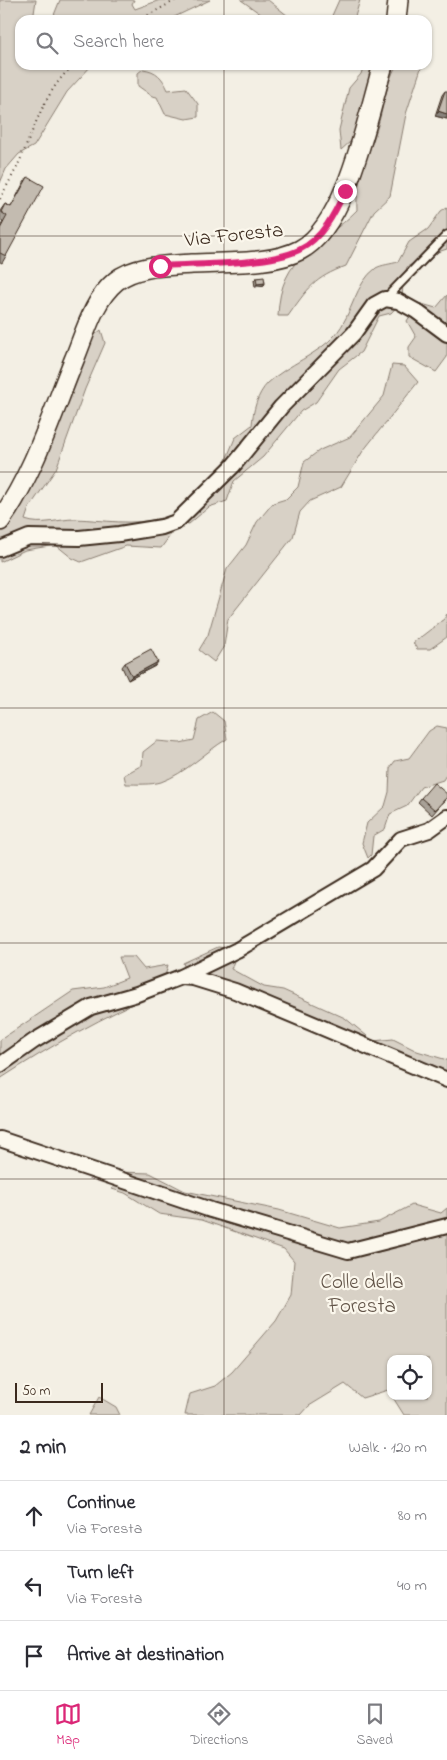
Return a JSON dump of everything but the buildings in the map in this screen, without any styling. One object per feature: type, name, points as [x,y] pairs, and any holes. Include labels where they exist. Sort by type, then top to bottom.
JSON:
[{"type":"main road","points":[[396,15],[398,0]]},
{"type":"main road","name":"Via Foresta","points":[[0,521],[12,504],[30,469],[92,314],[107,290],[128,274],[139,270],[160,266],[258,260],[284,256],[300,250],[312,241],[329,221],[345,191],[381,70]]},
{"type":"street","points":[[0,550],[29,537],[79,538],[119,534],[162,527],[176,522],[233,466],[281,407],[354,333],[374,305],[385,299],[398,301],[416,311],[447,334]]},
{"type":"street","points":[[0,1065],[34,1041],[91,1007],[136,994],[181,977],[237,950],[314,906],[373,869],[400,838],[429,830],[447,817]]},
{"type":"street","points":[[181,977],[193,978],[235,991],[447,1080]]},
{"type":"street","points":[[0,1139],[211,1210],[348,1251],[447,1226]]},
{"type":"lane","points":[[385,299],[447,235]]},
{"type":"path","points":[[148,15],[176,0]]},
{"type":"path","points":[[0,199],[20,159],[38,116],[68,70]]},
{"type":"green space","points":[[0,0],[36,0],[34,15],[15,15],[15,70],[87,70],[67,92],[34,146],[19,154],[6,169],[0,183]]},
{"type":"green space","points":[[60,0],[134,0],[132,4],[135,9],[160,0],[210,0],[178,15],[54,15]]},
{"type":"green space","points":[[241,0],[268,0],[287,15],[262,15]]},
{"type":"green space","points":[[339,0],[360,0],[356,15],[332,15]]},
{"type":"green space","points":[[142,70],[152,71],[164,82],[168,90],[186,88],[198,104],[198,117],[186,119],[165,114],[157,97],[152,96],[138,86],[138,73]]},
{"type":"green space","points":[[362,70],[377,70],[351,141],[341,150],[339,130],[349,88]]},
{"type":"green space","points":[[394,70],[420,70],[406,114],[390,196],[374,211],[346,266],[326,275],[312,285],[288,316],[278,316],[280,295],[286,278],[294,265],[305,253],[357,210],[358,188],[378,125],[387,87]]},
{"type":"green space","points":[[447,207],[447,249],[428,255],[407,267],[403,282],[402,301],[391,313],[379,316],[361,352],[339,369],[316,402],[301,411],[263,457],[234,481],[227,501],[209,507],[189,524],[184,523],[179,515],[189,499],[212,479],[226,460],[235,438],[252,425],[256,403],[264,387],[276,376],[329,341],[346,318],[358,290],[369,274],[378,267],[398,262],[409,242],[428,229],[441,211]]},
{"type":"green space","points":[[447,295],[447,357],[436,372],[409,357],[409,347],[416,337],[407,321],[418,303],[436,308]]},
{"type":"green space","points":[[101,330],[105,343],[85,389],[56,469],[29,508],[25,520],[31,522],[75,519],[140,522],[161,518],[172,533],[161,548],[126,546],[81,562],[72,558],[56,545],[25,550],[0,562],[0,526],[92,337]]},
{"type":"green space","points":[[392,365],[404,366],[418,382],[363,451],[341,487],[310,501],[300,512],[293,537],[228,619],[224,646],[214,662],[199,650],[208,635],[227,569],[246,545],[257,522],[273,503],[286,499],[298,487],[304,462],[320,450],[350,437],[384,396]]},
{"type":"green space","points":[[447,614],[447,637],[430,649],[417,649],[413,643],[444,619]]},
{"type":"green space","points":[[213,712],[224,721],[227,739],[170,778],[153,784],[126,784],[124,775],[142,765],[143,752],[157,741],[180,743],[194,740],[199,720]]},
{"type":"green space","points":[[437,726],[447,728],[447,773],[443,780],[421,787],[407,806],[390,814],[385,829],[373,836],[371,855],[368,858],[362,843],[367,823],[385,806],[389,792],[390,768],[395,761],[409,758],[429,731]]},
{"type":"green space","points":[[218,947],[233,949],[234,961],[231,969],[264,987],[283,990],[345,1018],[373,1041],[393,1039],[417,1051],[447,1060],[447,1074],[286,1014],[232,998],[189,979],[183,963]]},
{"type":"green space","points":[[119,957],[134,957],[144,969],[168,965],[161,991],[79,1032],[39,1054],[0,1079],[0,1040],[73,991],[104,987],[127,978]]},
{"type":"green space","name":"Colle della Foresta","points":[[119,1172],[150,1173],[185,1191],[279,1210],[340,1228],[379,1222],[412,1205],[441,1213],[447,1208],[447,1415],[404,1415],[395,1400],[432,1400],[432,1355],[387,1355],[387,1390],[362,1398],[345,1384],[309,1406],[301,1415],[185,1415],[190,1394],[215,1386],[232,1372],[276,1321],[291,1295],[294,1261],[284,1249],[202,1220],[159,1214],[125,1193],[112,1189]]},
{"type":"green space","points":[[99,1397],[116,1407],[120,1415],[89,1415]]},
{"type":"route","points":[[160,266],[258,260],[284,256],[300,250],[321,233],[345,191]]}]
